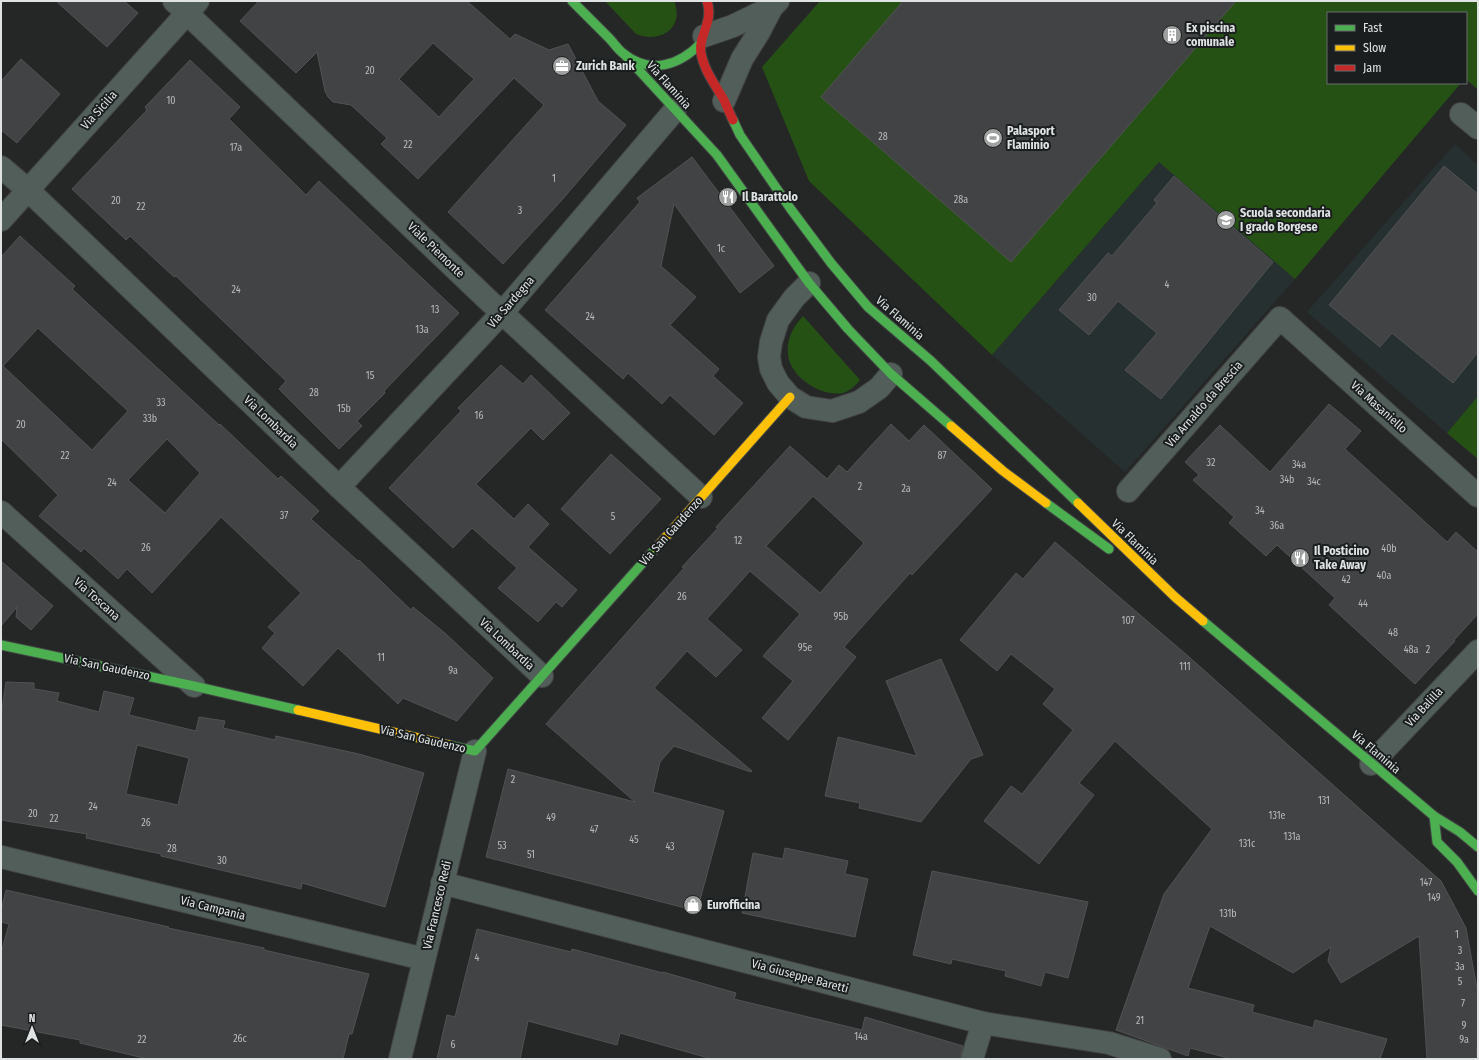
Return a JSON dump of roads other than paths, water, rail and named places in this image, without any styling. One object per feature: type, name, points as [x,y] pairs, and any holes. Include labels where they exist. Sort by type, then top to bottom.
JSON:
[{"type":"street","name":"Via Flaminia","points":[[572,1],[624,54],[717,155],[809,283],[848,329],[891,374],[1003,471],[1175,597]]},
{"type":"street","name":"Via Flaminia","points":[[707,1],[709,7],[709,18],[701,53],[711,80],[724,101],[740,136],[790,208],[831,263],[868,307],[931,361],[1175,597],[1434,816],[1460,832],[1478,847]]},
{"type":"street","points":[[624,54],[643,64],[655,66],[669,65],[688,56],[703,39],[733,26],[775,4]]},
{"type":"street","points":[[724,101],[742,59],[775,4]]},
{"type":"street","name":"Via Sicilia","points":[[1,220],[186,5]]},
{"type":"street","name":"Viale Piemonte","points":[[186,5],[502,313],[701,497]]},
{"type":"street","name":"Via Sardegna","points":[[339,487],[502,313],[675,110]]},
{"type":"street","points":[[1462,114],[1478,128]]},
{"type":"street","name":"Via Lombardia","points":[[1,167],[28,190],[339,487],[542,676]]},
{"type":"street","points":[[809,283],[794,298],[778,320],[771,342],[771,369],[778,383],[790,396],[806,407],[832,411],[859,402],[879,388],[891,374]]},
{"type":"street","name":"Via Arnaldo da Brescia","points":[[1128,491],[1280,318]]},
{"type":"street","name":"Via Masaniello","points":[[1280,318],[1478,496]]},
{"type":"street","name":"Via San Gaudenzo","points":[[1,645],[194,686],[475,751],[790,396]]},
{"type":"street","name":"Via Toscana","points":[[1,512],[194,686]]},
{"type":"street","name":"Via Balilla","points":[[1371,764],[1478,651]]},
{"type":"street","name":"Via Francesco Redi","points":[[400,1059],[475,751]]},
{"type":"street","points":[[1434,816],[1437,842],[1456,862],[1478,891]]},
{"type":"street","name":"Via Campania","points":[[1,856],[424,958]]},
{"type":"street","name":"Via Giuseppe Baretti","points":[[442,883],[983,1023],[1109,1043],[1160,1059]]},
{"type":"street","points":[[972,1059],[983,1023]]},
{"type":"place","name":"Ex piscina comunale","points":[[1172,35]]},
{"type":"place","name":"Zurich Bank","points":[[562,66]]},
{"type":"place","name":"Palasport Flaminio","points":[[993,138]]},
{"type":"place","name":"Il Barattolo","points":[[728,197]]},
{"type":"place","name":"Scuola secondaria I grado Borgese","points":[[1226,220]]},
{"type":"place","name":"Il Posticino Take Away","points":[[1300,558]]},
{"type":"place","name":"Eurofficina","points":[[693,905]]}]
